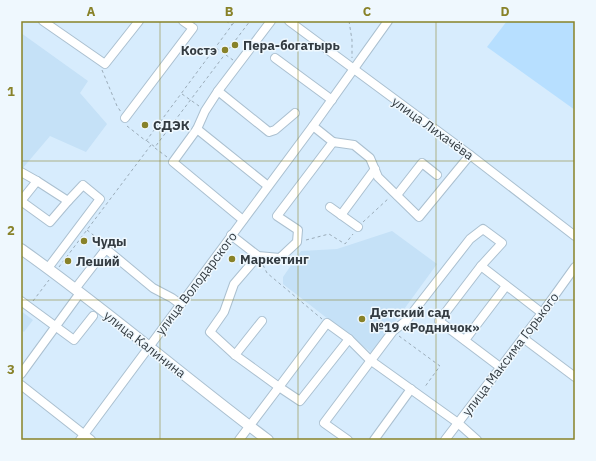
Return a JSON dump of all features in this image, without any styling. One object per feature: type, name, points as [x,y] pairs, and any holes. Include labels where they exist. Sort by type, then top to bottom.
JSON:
[{"type":"main road","name":"улица Калинина","points":[[21,249],[149,346],[268,440]]},
{"type":"street","points":[[43,21],[105,64],[139,21]]},
{"type":"street","points":[[124,118],[193,28],[183,21]]},
{"type":"street","points":[[243,220],[173,162],[197,129],[205,111],[218,91],[271,21]]},
{"type":"street","name":"улица Лихачёва","points":[[289,21],[470,155],[575,236]]},
{"type":"street","name":"улица Володарского","points":[[82,437],[313,126],[388,21]]},
{"type":"street","points":[[275,58],[332,100]]},
{"type":"street","points":[[218,91],[269,132],[275,130],[295,113]]},
{"type":"street","points":[[313,126],[333,142],[354,145],[370,158],[378,177],[419,217],[470,155]]},
{"type":"street","points":[[197,129],[268,186]]},
{"type":"street","points":[[231,236],[258,256],[280,258],[297,242],[298,230],[277,216],[333,142]]},
{"type":"street","points":[[397,195],[422,163],[437,175]]},
{"type":"street","points":[[341,215],[375,169]]},
{"type":"street","points":[[21,172],[68,201]]},
{"type":"street","points":[[37,181],[21,201],[50,222],[83,185],[100,199],[52,271]]},
{"type":"street","points":[[330,207],[358,227]]},
{"type":"street","points":[[348,440],[324,423],[393,331],[406,321],[470,239],[483,229],[502,242],[481,266],[439,321],[500,367]]},
{"type":"street","points":[[21,374],[56,326],[77,291],[106,249],[153,288],[180,304]]},
{"type":"street","points":[[258,256],[234,284],[224,312],[210,332],[235,355],[300,402],[349,339]]},
{"type":"street","points":[[481,266],[542,313]]},
{"type":"street","name":"улица Максима Горького","points":[[445,440],[542,313],[575,267]]},
{"type":"street","points":[[465,340],[506,286]]},
{"type":"street","points":[[21,301],[74,340],[93,316]]},
{"type":"street","points":[[235,355],[262,321]]},
{"type":"street","points":[[239,440],[327,323],[349,339],[370,360],[458,423],[477,440]]},
{"type":"street","points":[[523,338],[575,377]]},
{"type":"street","points":[[21,385],[82,437],[91,440]]},
{"type":"street","points":[[374,440],[411,389]]},
{"type":"path","points":[[226,21],[232,25]]},
{"type":"path","points":[[146,141],[235,21]]},
{"type":"path","points":[[155,147],[250,21]]},
{"type":"path","points":[[349,21],[352,40],[353,69]]},
{"type":"path","points":[[215,48],[238,64]]},
{"type":"path","points":[[105,64],[102,70],[126,125],[173,162]]},
{"type":"path","points":[[181,94],[205,111]]},
{"type":"path","points":[[28,306],[52,271],[87,230],[151,144]]},
{"type":"path","points":[[297,242],[330,234],[345,244],[358,227],[390,198],[397,195]]},
{"type":"path","points":[[87,230],[102,242],[106,249]]},
{"type":"path","points":[[258,256],[267,273],[327,323]]},
{"type":"path","points":[[393,331],[440,366],[419,395]]},
{"type":"shaded area","points":[[507,21],[575,21],[575,110],[487,47]]},
{"type":"shaded area","points":[[21,33],[88,81],[80,93],[107,124],[86,152],[50,136],[22,169],[21,168]]},
{"type":"shaded area","name":"Детский сад №19 «Родничок»","points":[[392,231],[437,264],[372,353],[283,284],[283,277],[301,251],[337,249]]},
{"type":"shaded area","points":[[21,311],[33,320],[24,332],[21,330]]},
{"type":"place","name":"Пера-богатырь","points":[[235,45]]},
{"type":"place","name":"Костэ","points":[[225,50]]},
{"type":"place","name":"СДЭК","points":[[145,125]]},
{"type":"place","name":"Чуды","points":[[84,241]]},
{"type":"place","name":"Маркетинг","points":[[232,259]]},
{"type":"place","name":"Леший","points":[[68,261]]},
{"type":"place","name":"Детский сад №19 «Родничок»","points":[[362,319]]}]
